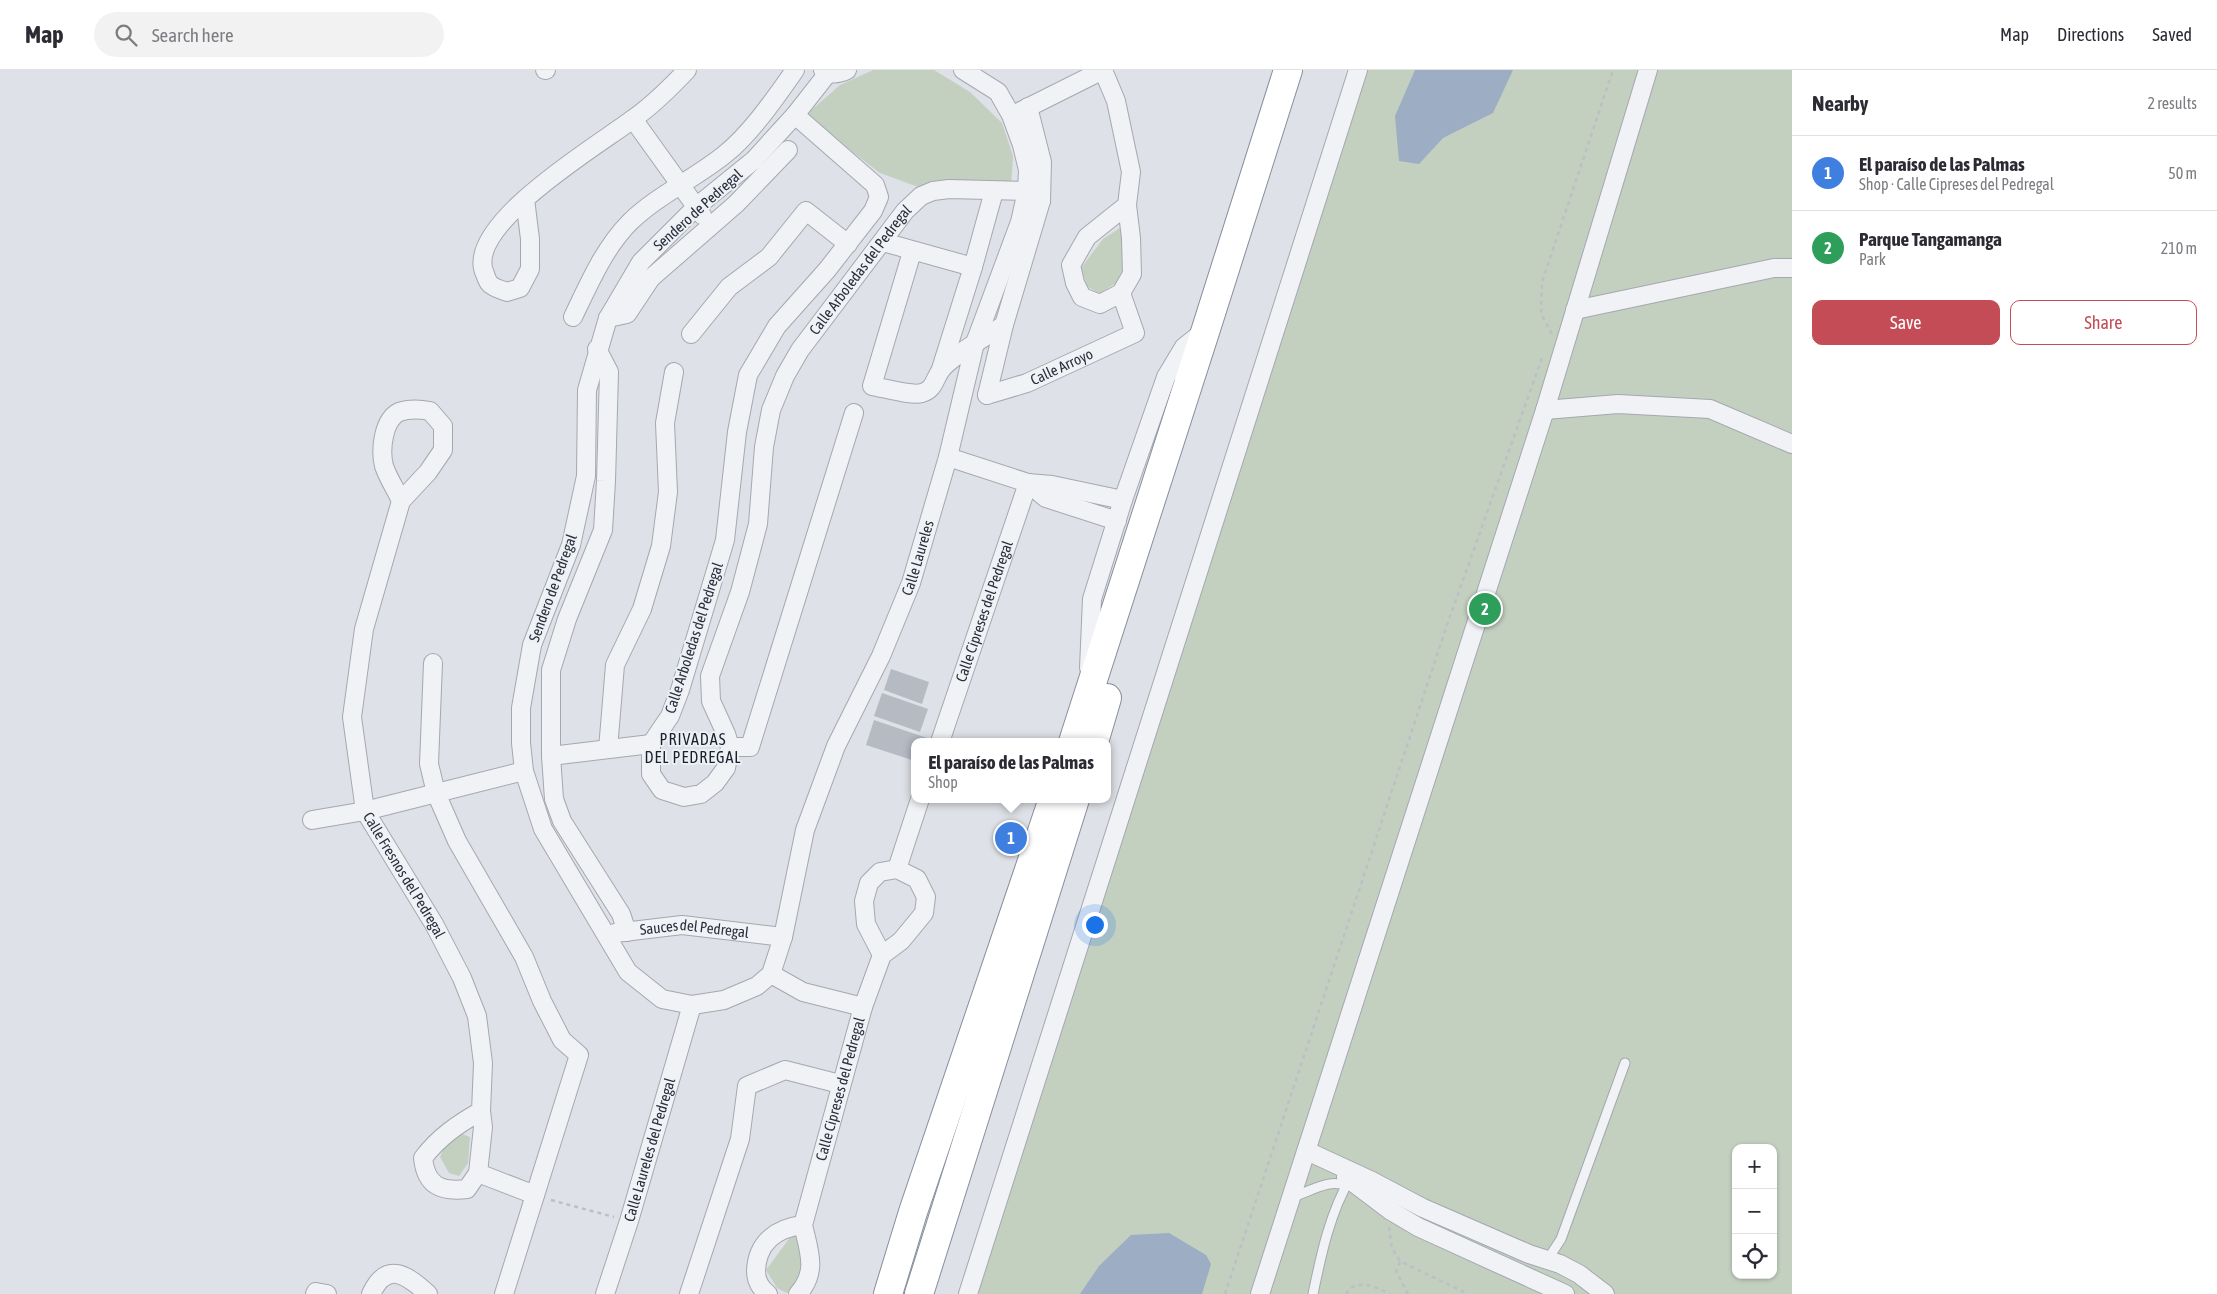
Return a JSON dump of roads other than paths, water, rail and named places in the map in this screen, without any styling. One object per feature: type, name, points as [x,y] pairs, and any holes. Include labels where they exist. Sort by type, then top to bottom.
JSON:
[{"type":"highway","points":[[1276,109],[1281,70]]},
{"type":"highway","points":[[1074,738],[1288,70]]},
{"type":"highway","points":[[1095,738],[1306,70]]},
{"type":"highway","points":[[888,1294],[917,1202],[1052,803]]},
{"type":"highway","points":[[918,1294],[1074,803]]},
{"type":"street","points":[[525,199],[530,239],[530,269],[520,288],[507,292],[490,284],[480,265],[485,247],[500,226],[525,199],[553,175],[633,119],[657,100],[687,70]]},
{"type":"street","points":[[573,317],[599,262],[630,222],[679,185],[725,155],[766,109],[795,70]]},
{"type":"street","points":[[825,71],[839,74],[847,70]]},
{"type":"street","name":"Calle Laureles","points":[[771,974],[783,936],[806,830],[836,746],[881,656],[911,584],[948,457],[975,343],[1020,222],[1027,191],[1028,170],[1022,145],[1011,115],[998,92],[963,70]]},
{"type":"street","points":[[1011,115],[1103,70],[1116,101],[1131,172],[1127,205],[1131,238],[1132,274],[1121,293],[1100,304],[1082,297],[1075,283],[1071,265],[1087,238],[1127,205]]},
{"type":"street","points":[[968,1294],[1358,70]]},
{"type":"street","points":[[1260,1294],[1545,410],[1648,70]]},
{"type":"street","name":"Sendero de Pedregal","points":[[692,1005],[662,999],[628,972],[543,829],[524,771],[520,708],[532,645],[571,545],[586,476],[587,390],[597,349],[608,318],[641,262],[696,208],[754,160],[795,115],[825,71]]},
{"type":"street","points":[[941,369],[975,343],[1004,325],[1041,201],[1042,162],[1028,107]]},
{"type":"street","name":"Calle Arboledas del Pedregal","points":[[651,744],[670,716],[680,690],[725,540],[737,432],[748,376],[777,326],[828,270],[873,211],[878,197],[875,184],[795,115]]},
{"type":"street","points":[[633,119],[710,226]]},
{"type":"street","points":[[608,318],[628,314],[651,278],[736,204],[788,150]]},
{"type":"street","points":[[725,155],[738,174]]},
{"type":"street","points":[[754,160],[765,174]]},
{"type":"street","name":"Calle Arboledas del Pedregal","points":[[730,747],[711,701],[710,676],[740,592],[758,524],[764,447],[771,410],[785,376],[800,350],[905,211],[921,196],[934,191],[949,189],[994,192],[1027,191]]},
{"type":"street","points":[[1027,191],[1041,201]]},
{"type":"street","points":[[912,252],[872,386],[910,393],[924,392],[933,386],[941,369],[994,192]]},
{"type":"street","points":[[691,334],[729,288],[769,257],[806,212],[848,244]]},
{"type":"street","points":[[883,242],[912,252],[973,267]]},
{"type":"street","points":[[641,262],[651,278]]},
{"type":"street","points":[[1575,310],[1774,268],[1792,268]]},
{"type":"street","name":"Calle Arroyo","points":[[1004,325],[987,395],[1027,383],[1135,333],[1121,293]]},
{"type":"street","points":[[1087,700],[1092,599],[1123,500],[1166,377],[1184,347],[1206,329]]},
{"type":"street","points":[[597,349],[609,372],[606,481],[602,530],[551,670],[551,756],[554,799],[562,821],[621,914],[627,932]]},
{"type":"street","points":[[608,749],[614,665],[642,609],[661,546],[668,492],[664,423],[674,372]]},
{"type":"street","points":[[587,390],[608,397]]},
{"type":"street","points":[[1545,410],[1618,404],[1710,409],[1792,444]]},
{"type":"street","name":"Calle Fresnos del Pedregal","points":[[401,502],[384,466],[383,442],[387,426],[398,413],[416,408],[430,411],[443,426],[442,450],[428,472],[401,502],[364,629],[352,717],[365,811],[434,924],[462,978],[476,1016],[483,1063],[481,1111],[483,1128],[478,1173]]},
{"type":"street","points":[[551,756],[651,744],[651,774],[662,790],[684,797],[700,794],[715,783],[726,768],[730,747],[750,747],[854,413]]},
{"type":"street","points":[[948,457],[1028,483],[1052,484],[1123,500]]},
{"type":"street","points":[[586,476],[606,481]]},
{"type":"street","points":[[1028,483],[1046,498],[1117,521]]},
{"type":"street","name":"Calle Cipreses del Pedregal","points":[[941,738],[1028,483]]},
{"type":"street","points":[[571,545],[594,552]]},
{"type":"street","points":[[544,614],[568,619]]},
{"type":"street","points":[[434,663],[429,764],[436,793],[457,841],[524,957],[542,1001],[562,1040],[579,1055],[504,1294]]},
{"type":"street","points":[[520,708],[551,706]]},
{"type":"street","points":[[312,820],[365,811],[524,771]]},
{"type":"street","points":[[897,869],[919,803]]},
{"type":"street","points":[[543,829],[562,821]]},
{"type":"street","points":[[897,869],[917,879],[926,897],[924,913],[900,941],[882,955],[866,924],[864,901],[868,883],[880,872],[897,869]]},
{"type":"street","name":"Sauces del Pedregal","points":[[606,934],[682,926],[783,936]]},
{"type":"street","name":"Calle Cipreses del Pedregal","points":[[798,1294],[808,1283],[811,1258],[803,1225],[840,1084],[863,1007],[882,955]]},
{"type":"street","points":[[692,1005],[724,1000],[757,986],[771,974],[803,992],[863,1007]]},
{"type":"street","name":"Calle Laureles del Pedregal","points":[[605,1294],[629,1222],[692,1005]]},
{"type":"street","points":[[689,1294],[740,1139],[747,1086],[785,1070],[840,1084]]},
{"type":"street","points":[[481,1111],[460,1122],[440,1138],[423,1158],[424,1172],[435,1185],[450,1191],[467,1189],[478,1173],[535,1195]]},
{"type":"street","points":[[1307,1151],[1337,1165],[1350,1180],[1391,1211],[1418,1227],[1565,1294]]},
{"type":"street","points":[[1350,1180],[1423,1208],[1529,1254],[1548,1259],[1578,1274],[1605,1294]]},
{"type":"street","points":[[768,1294],[762,1290],[756,1278],[756,1258],[764,1243],[779,1231],[803,1225]]},
{"type":"street","points":[[371,1294],[376,1283],[386,1275],[396,1273],[407,1276],[428,1294]]},
{"type":"street","points":[[315,1294],[316,1292],[327,1294]]},
{"type":"lane","points":[[1548,1259],[1561,1238],[1625,1062]]},
{"type":"lane","points":[[1292,1196],[1350,1180]]},
{"type":"lane","points":[[1313,1294],[1330,1227],[1350,1180]]},
{"type":"water","points":[[1415,70],[1513,70],[1493,113],[1443,138],[1419,164],[1399,161],[1395,116]]},
{"type":"water","points":[[1169,1233],[1206,1255],[1211,1264],[1202,1294],[1080,1294],[1099,1266],[1131,1235]]},
{"type":"place","name":"Parque Tangamanga","points":[[1485,609]]},
{"type":"place","name":"El paraíso de las Palmas","points":[[1011,838]]},
{"type":"district","name":"PRIVADAS DEL PEDREGAL","points":[[693,748]]}]
